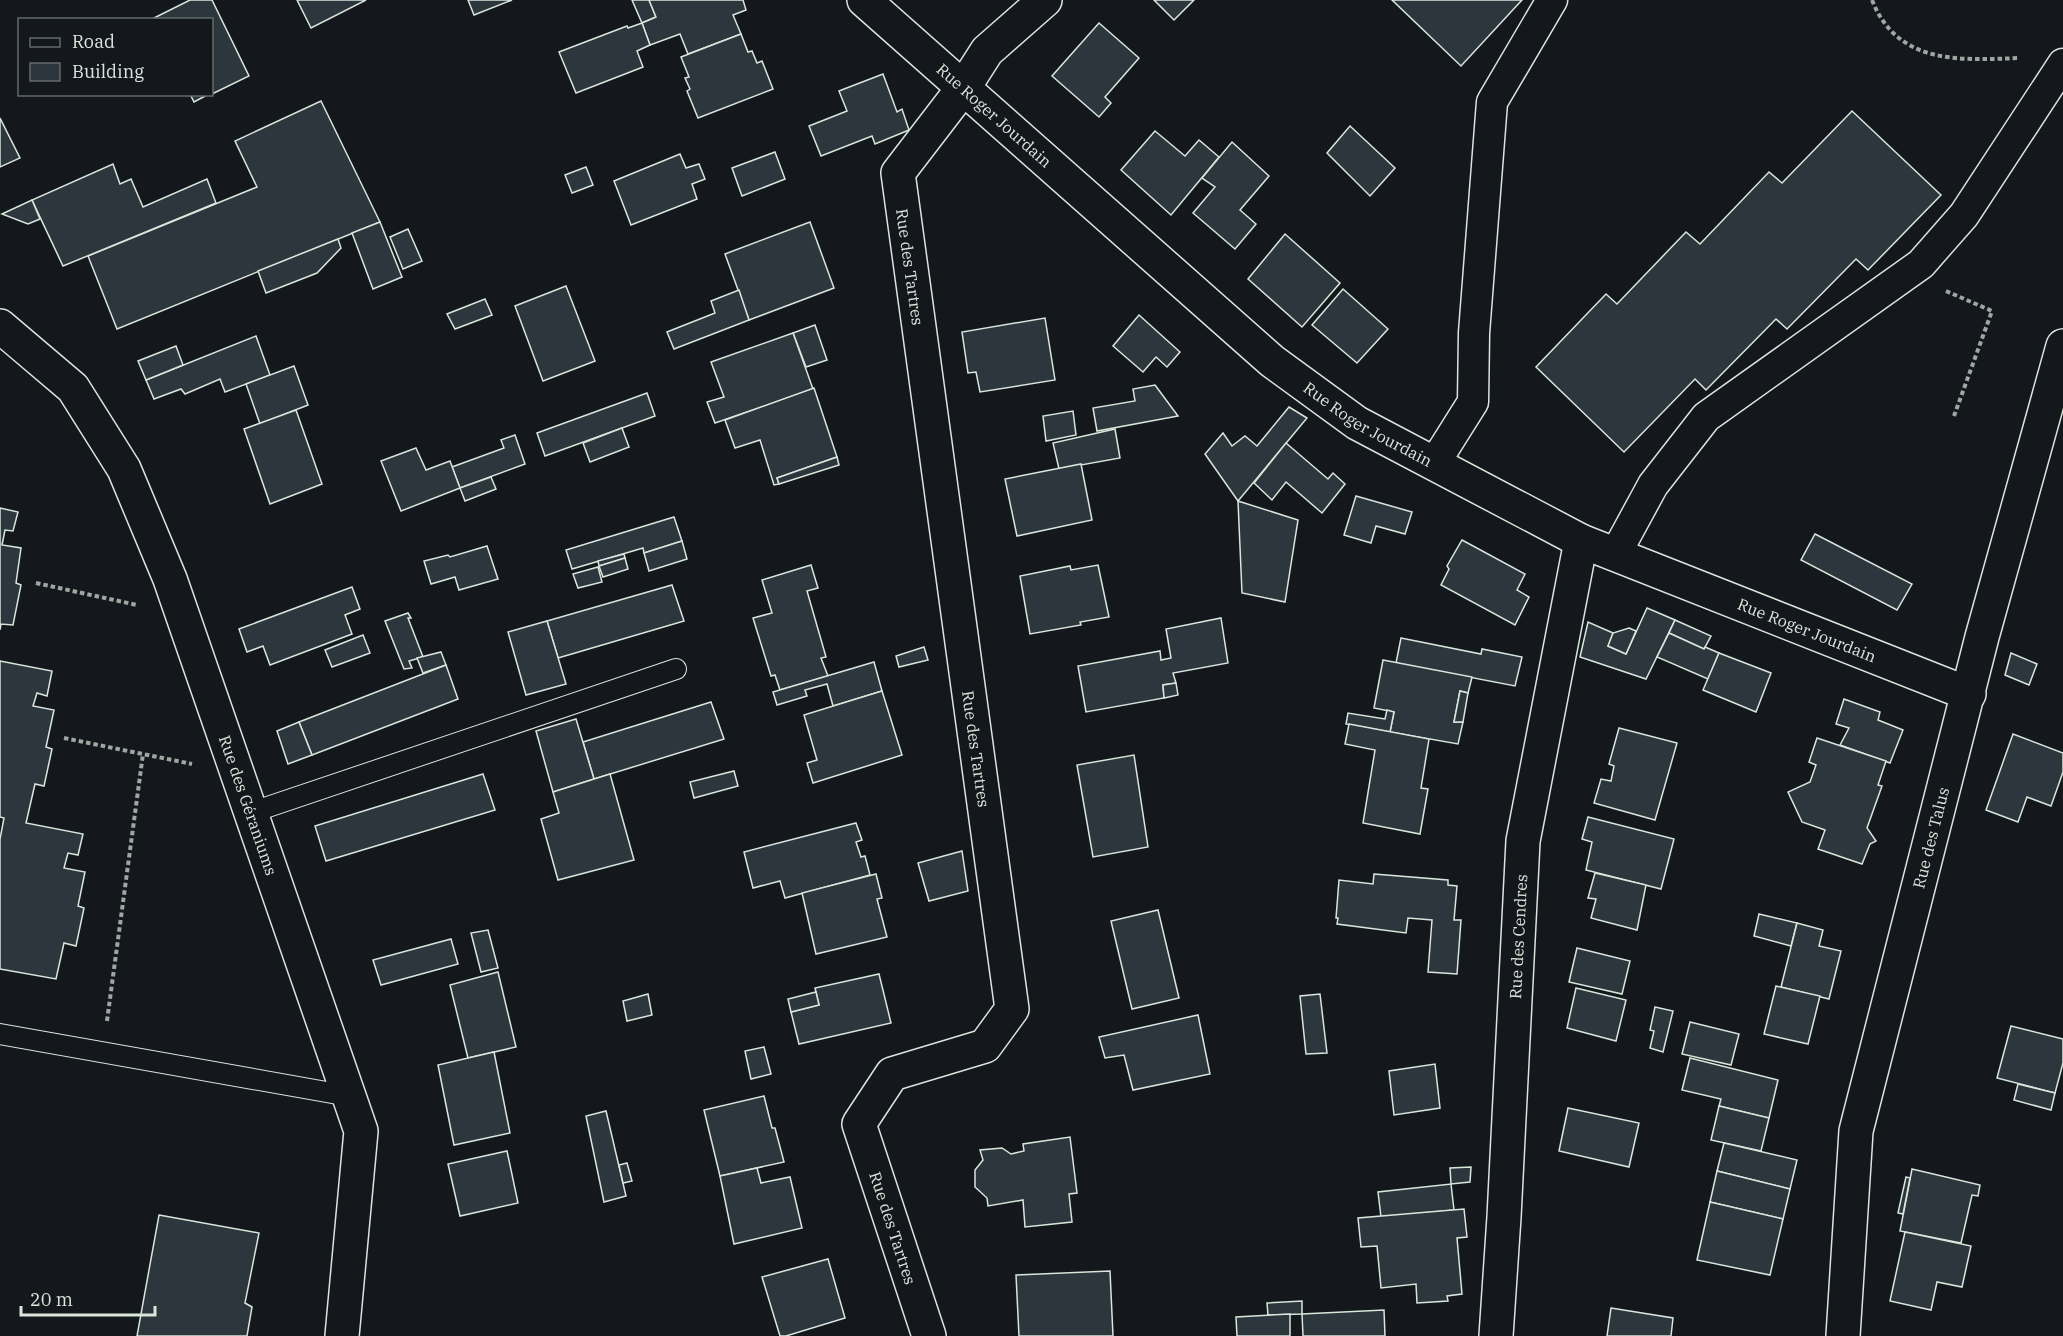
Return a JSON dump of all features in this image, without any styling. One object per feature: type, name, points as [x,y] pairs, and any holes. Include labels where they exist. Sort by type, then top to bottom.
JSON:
[{"type":"street","name":"Rue Roger Jourdain","points":[[864,0],[1272,361],[1357,423],[1581,541],[1969,694]]},
{"type":"street","points":[[964,87],[987,51],[1045,0]]},
{"type":"street","points":[[1434,464],[1473,402],[1474,333],[1492,102],[1552,0]]},
{"type":"street","points":[[1615,555],[1653,485],[1706,417],[1921,264],[1964,215],[2063,64]]},
{"type":"street","name":"Rue des Tartres","points":[[929,1336],[859,1124],[892,1074],[985,1046],[1012,1009],[898,173],[964,87]]},
{"type":"street","name":"Rue des Géraniums","points":[[0,326],[73,388],[124,470],[170,579],[361,1131],[342,1336]]},
{"type":"street","name":"Rue des Talus","points":[[1843,1336],[1856,1131],[1982,637],[2063,346]]},
{"type":"street","name":"Rue des Cendres","points":[[1496,1336],[1523,841],[1581,541]]},
{"type":"lane","points":[[250,813],[676,669]]},
{"type":"lane","points":[[0,1034],[349,1096]]},
{"type":"path","points":[[1872,0],[1891,31],[1909,45],[1936,56],[1974,60],[2030,58]]},
{"type":"path","points":[[1907,274],[1992,311],[1954,416]]},
{"type":"path","points":[[36,583],[182,615]]},
{"type":"path","points":[[64,738],[237,773]]},
{"type":"path","points":[[103,1052],[143,754]]},
{"type":"building","points":[[190,0],[212,0],[249,76],[213,94],[213,18],[154,18]]},
{"type":"building","points":[[297,0],[366,0],[311,28]]},
{"type":"building","points":[[468,0],[512,0],[474,15]]},
{"type":"building","points":[[632,0],[649,0],[656,17],[642,23]]},
{"type":"building","points":[[649,0],[743,0],[746,10],[733,15],[741,34],[688,54],[680,34],[650,45],[642,23],[656,17]]},
{"type":"building","points":[[1154,0],[1194,0],[1174,20]]},
{"type":"building","points":[[1392,0],[1522,0],[1461,66]]},
{"type":"building","points":[[642,23],[650,45],[637,51],[643,67],[576,93],[559,52],[627,26],[628,28]]},
{"type":"building","points":[[1099,23],[1139,58],[1105,97],[1111,103],[1099,117],[1052,76]]},
{"type":"building","points":[[741,34],[748,52],[752,51],[757,63],[762,61],[773,89],[698,118],[687,91],[690,89],[685,78],[689,77],[681,57]]},
{"type":"building","points":[[883,74],[897,112],[902,109],[909,130],[875,144],[872,136],[821,156],[809,126],[847,111],[839,91]]},
{"type":"building","points":[[191,96],[205,96],[194,102]]},
{"type":"building","points":[[321,101],[380,222],[117,329],[88,256],[257,187],[235,141]]},
{"type":"building","points":[[1852,111],[1941,195],[1868,270],[1856,259],[1787,329],[1776,319],[1706,390],[1695,379],[1624,452],[1536,367],[1606,294],[1617,304],[1686,232],[1700,244],[1769,172],[1782,183]]},
{"type":"building","points":[[0,118],[20,158],[0,167]]},
{"type":"building","points":[[1350,126],[1395,168],[1370,196],[1327,153]]},
{"type":"building","points":[[1155,131],[1185,156],[1199,140],[1219,157],[1171,215],[1121,170]]},
{"type":"building","points":[[1232,142],[1269,176],[1240,210],[1256,224],[1235,249],[1193,213],[1215,187],[1202,178]]},
{"type":"building","points":[[775,152],[785,179],[742,196],[732,168]]},
{"type":"building","points":[[680,154],[686,168],[699,164],[705,179],[692,184],[697,199],[631,225],[614,181]]},
{"type":"building","points":[[113,164],[120,184],[131,179],[143,207],[207,179],[216,203],[63,266],[32,200]]},
{"type":"building","points":[[586,167],[593,185],[572,193],[565,175]]},
{"type":"building","points":[[32,200],[40,219],[28,224],[2,214]]},
{"type":"building","points":[[380,222],[402,277],[373,289],[352,233]]},
{"type":"building","points":[[810,222],[834,288],[749,320],[725,254]]},
{"type":"building","points":[[408,229],[422,261],[403,269],[390,237]]},
{"type":"building","points":[[1285,234],[1340,283],[1302,327],[1248,279]]},
{"type":"building","points":[[338,239],[341,248],[317,273],[266,293],[258,271]]},
{"type":"building","points":[[566,286],[595,361],[543,381],[515,306]]},
{"type":"building","points":[[1343,289],[1388,329],[1357,363],[1312,325]]},
{"type":"building","points":[[739,290],[749,320],[674,349],[667,332],[715,313],[711,301]]},
{"type":"building","points":[[485,299],[492,315],[455,329],[447,314]]},
{"type":"building","points":[[1139,315],[1180,352],[1167,367],[1156,357],[1143,372],[1113,346]]},
{"type":"building","points":[[1045,318],[1055,380],[980,392],[976,372],[968,373],[962,332]]},
{"type":"building","points":[[815,325],[827,360],[806,367],[793,333]]},
{"type":"building","points":[[793,333],[813,389],[715,423],[707,402],[724,397],[711,362]]},
{"type":"building","points":[[256,336],[270,375],[225,392],[220,379],[185,394],[181,389],[154,399],[146,380]]},
{"type":"building","points":[[176,346],[183,365],[146,380],[138,361]]},
{"type":"building","points":[[294,366],[308,405],[260,424],[246,384]]},
{"type":"building","points":[[1155,385],[1178,416],[1097,431],[1093,408],[1135,401],[1133,389]]},
{"type":"building","points":[[814,388],[837,457],[777,478],[779,484],[774,485],[760,440],[735,448],[725,420]]},
{"type":"building","points":[[647,393],[655,416],[545,456],[537,433]]},
{"type":"building","points":[[1289,407],[1307,418],[1238,501],[1205,454],[1223,433],[1232,446],[1245,436],[1257,446]]},
{"type":"building","points":[[296,410],[322,484],[270,504],[244,429]]},
{"type":"building","points":[[1073,411],[1076,435],[1046,441],[1043,416]]},
{"type":"building","points":[[622,428],[629,447],[590,462],[583,443]]},
{"type":"building","points":[[1115,429],[1120,458],[1059,469],[1053,443]]},
{"type":"building","points":[[515,435],[525,464],[460,488],[452,467],[504,448],[501,440]]},
{"type":"building","points":[[1286,443],[1328,479],[1333,473],[1345,484],[1322,513],[1286,482],[1272,500],[1254,483]]},
{"type":"building","points":[[416,448],[426,470],[450,461],[460,488],[401,511],[381,461]]},
{"type":"building","points":[[837,457],[839,465],[779,484],[777,478]]},
{"type":"building","points":[[1081,464],[1092,520],[1017,536],[1005,479]]},
{"type":"building","points":[[491,477],[496,489],[465,501],[460,488]]},
{"type":"building","points":[[1356,496],[1412,512],[1405,534],[1376,526],[1371,543],[1344,535]]},
{"type":"building","points":[[1238,501],[1298,520],[1285,602],[1242,593]]},
{"type":"building","points":[[0,508],[18,512],[13,531],[5,530],[2,545],[21,548],[16,583],[21,585],[13,625],[1,624],[0,630]]},
{"type":"building","points":[[674,517],[682,541],[644,553],[643,548],[572,569],[566,550]]},
{"type":"building","points":[[1815,534],[1912,584],[1897,610],[1801,560]]},
{"type":"building","points":[[1462,540],[1525,574],[1517,590],[1529,597],[1515,625],[1441,585],[1449,569],[1447,566]]},
{"type":"building","points":[[682,541],[687,559],[649,571],[644,553]]},
{"type":"building","points":[[487,546],[498,579],[459,590],[455,577],[431,584],[424,561],[448,555],[450,557]]},
{"type":"building","points":[[624,554],[625,558],[599,566],[598,561]]},
{"type":"building","points":[[625,558],[628,569],[603,577],[599,566]]},
{"type":"building","points":[[811,565],[818,588],[807,591],[826,657],[821,658],[828,676],[780,690],[775,675],[771,676],[753,618],[772,613],[762,580]]},
{"type":"building","points":[[1098,565],[1109,617],[1080,622],[1081,625],[1030,634],[1020,576],[1070,566],[1071,570]]},
{"type":"building","points":[[598,567],[602,582],[578,588],[573,574]]},
{"type":"building","points":[[672,585],[684,621],[558,658],[547,621]]},
{"type":"building","points":[[352,587],[360,609],[345,615],[352,634],[270,665],[263,646],[247,652],[239,629]]},
{"type":"building","points":[[1647,608],[1675,620],[1646,679],[1580,657],[1588,622],[1613,633],[1608,646],[1626,654]]},
{"type":"building","points":[[408,613],[423,657],[409,661],[412,668],[404,669],[385,621]]},
{"type":"building","points":[[1221,618],[1228,663],[1173,673],[1176,683],[1163,685],[1164,698],[1086,712],[1078,666],[1160,651],[1161,660],[1171,658],[1166,629]]},
{"type":"building","points":[[1675,620],[1711,636],[1704,649],[1669,633]]},
{"type":"building","points":[[547,621],[566,684],[526,695],[508,632]]},
{"type":"building","points":[[1629,628],[1636,631],[1626,654],[1608,646],[1613,633]]},
{"type":"building","points":[[1669,633],[1704,649],[1705,647],[1719,653],[1708,679],[1657,657]]},
{"type":"building","points":[[363,635],[370,653],[332,667],[325,650]]},
{"type":"building","points":[[1401,638],[1481,654],[1482,649],[1522,657],[1515,686],[1396,663]]},
{"type":"building","points":[[924,647],[928,660],[899,667],[896,656]]},
{"type":"building","points":[[441,652],[446,665],[423,673],[417,658]]},
{"type":"building","points":[[1719,653],[1771,673],[1756,712],[1703,690]]},
{"type":"building","points":[[2011,653],[2037,664],[2029,685],[2005,675]]},
{"type":"building","points":[[1383,660],[1472,677],[1468,693],[1460,691],[1454,722],[1463,722],[1458,744],[1390,732],[1394,712],[1374,708]]},
{"type":"building","points":[[0,661],[52,671],[47,696],[37,693],[33,706],[54,710],[46,747],[52,749],[44,786],[35,784],[26,823],[83,834],[78,855],[68,853],[64,868],[85,872],[78,906],[84,908],[76,946],[64,943],[56,979],[0,969],[0,839],[4,818],[0,817]]},
{"type":"building","points":[[874,662],[882,691],[833,706],[827,684],[805,690],[807,696],[777,705],[773,692]]},
{"type":"building","points":[[446,665],[458,699],[312,755],[299,722]]},
{"type":"building","points":[[1176,683],[1178,695],[1164,698],[1163,685]]},
{"type":"building","points":[[882,691],[902,755],[813,783],[807,763],[817,760],[804,715]]},
{"type":"building","points":[[1460,691],[1468,693],[1463,722],[1454,722]]},
{"type":"building","points":[[1844,699],[1880,712],[1878,720],[1903,730],[1890,763],[1840,745],[1849,728],[1836,724]]},
{"type":"building","points":[[711,702],[724,739],[594,779],[583,742]]},
{"type":"building","points":[[1387,710],[1394,712],[1390,732],[1346,724],[1348,713],[1385,719]]},
{"type":"building","points":[[576,719],[594,779],[553,792],[536,731]]},
{"type":"building","points":[[299,722],[312,755],[288,764],[277,731]]},
{"type":"building","points":[[1349,724],[1429,739],[1421,788],[1428,789],[1420,834],[1363,823],[1375,750],[1345,744]]},
{"type":"building","points":[[1619,728],[1677,743],[1655,820],[1594,803],[1601,779],[1611,781],[1614,766],[1609,764]]},
{"type":"building","points":[[2013,734],[2063,753],[2063,772],[2051,806],[2027,797],[2018,822],[1986,810]]},
{"type":"building","points":[[1817,738],[1886,761],[1878,785],[1882,786],[1867,828],[1876,841],[1870,844],[1862,864],[1818,849],[1825,830],[1802,822],[1788,792],[1810,782],[1816,765],[1809,762]]},
{"type":"building","points":[[1134,755],[1148,847],[1093,857],[1077,765]]},
{"type":"building","points":[[734,771],[738,786],[694,798],[690,782]]},
{"type":"building","points":[[483,774],[495,810],[326,861],[315,826]]},
{"type":"building","points":[[610,774],[634,860],[558,880],[541,819],[559,813],[553,792]]},
{"type":"building","points":[[1588,817],[1674,839],[1661,889],[1586,870],[1592,842],[1582,839]]},
{"type":"building","points":[[856,823],[862,840],[856,842],[861,857],[865,856],[870,875],[785,898],[780,881],[753,888],[744,852]]},
{"type":"building","points":[[962,851],[968,891],[929,901],[918,863]]},
{"type":"building","points":[[1595,873],[1646,885],[1637,930],[1591,918],[1596,899],[1588,898]]},
{"type":"building","points":[[876,874],[882,898],[877,899],[887,937],[816,954],[802,893]]},
{"type":"building","points":[[1374,874],[1448,880],[1448,885],[1457,886],[1454,920],[1461,920],[1457,974],[1428,972],[1432,920],[1408,918],[1406,933],[1337,924],[1339,880],[1373,884]]},
{"type":"building","points":[[1158,910],[1179,998],[1132,1009],[1111,921]]},
{"type":"building","points":[[1759,914],[1797,923],[1791,946],[1754,936]]},
{"type":"building","points":[[1797,923],[1823,930],[1819,946],[1841,951],[1829,999],[1781,987]]},
{"type":"building","points":[[488,930],[498,968],[481,972],[471,933]]},
{"type":"building","points":[[451,939],[458,964],[381,985],[373,960]]},
{"type":"building","points":[[1577,948],[1630,961],[1622,994],[1569,982]]},
{"type":"building","points":[[498,972],[516,1047],[468,1058],[450,985]]},
{"type":"building","points":[[879,974],[891,1023],[799,1044],[791,1012],[819,1005],[815,988]]},
{"type":"building","points":[[1776,986],[1820,996],[1808,1044],[1764,1034]]},
{"type":"building","points":[[1576,988],[1626,1000],[1616,1041],[1567,1028]]},
{"type":"building","points":[[816,992],[819,1005],[791,1012],[788,999]]},
{"type":"building","points":[[648,994],[652,1015],[627,1021],[623,1001]]},
{"type":"building","points":[[1320,994],[1327,1053],[1306,1054],[1300,996]]},
{"type":"building","points":[[1655,1007],[1673,1011],[1663,1052],[1650,1048],[1654,1031],[1650,1030]]},
{"type":"building","points":[[1198,1015],[1210,1074],[1133,1090],[1124,1055],[1105,1058],[1099,1037]]},
{"type":"building","points":[[1690,1022],[1739,1034],[1731,1065],[1682,1054]]},
{"type":"building","points":[[2011,1026],[2063,1039],[2063,1063],[2055,1093],[1997,1078]]},
{"type":"building","points":[[764,1047],[771,1074],[751,1079],[745,1051]]},
{"type":"building","points":[[494,1052],[510,1133],[454,1145],[438,1065]]},
{"type":"building","points":[[1690,1058],[1778,1080],[1769,1118],[1719,1106],[1721,1099],[1682,1090]]},
{"type":"building","points":[[1435,1064],[1440,1108],[1394,1115],[1389,1071]]},
{"type":"building","points":[[2018,1084],[2055,1093],[2051,1110],[2014,1100]]},
{"type":"building","points":[[764,1096],[784,1162],[720,1176],[704,1110]]},
{"type":"building","points":[[1719,1106],[1769,1118],[1761,1151],[1711,1140]]},
{"type":"building","points":[[1568,1108],[1639,1123],[1629,1167],[1559,1151]]},
{"type":"building","points":[[606,1111],[626,1196],[604,1202],[586,1116]]},
{"type":"building","points":[[1070,1137],[1077,1193],[1069,1194],[1072,1222],[1025,1227],[1023,1200],[988,1206],[987,1198],[975,1187],[975,1170],[983,1160],[980,1150],[1002,1148],[1011,1154],[1024,1151],[1023,1144]]},
{"type":"building","points":[[1724,1143],[1797,1160],[1790,1189],[1717,1171]]},
{"type":"building","points":[[507,1151],[518,1203],[460,1216],[448,1164]]},
{"type":"building","points":[[627,1163],[632,1181],[623,1183],[619,1165]]},
{"type":"building","points":[[1471,1167],[1470,1182],[1451,1184],[1450,1168]]},
{"type":"building","points":[[757,1168],[761,1183],[790,1177],[802,1228],[734,1244],[720,1176]]},
{"type":"building","points":[[1912,1169],[1980,1185],[1978,1196],[1972,1195],[1961,1243],[1900,1231]]},
{"type":"building","points":[[1717,1171],[1790,1189],[1783,1219],[1710,1202]]},
{"type":"building","points":[[1906,1177],[1910,1178],[1903,1214],[1898,1213]]},
{"type":"building","points":[[1451,1184],[1454,1210],[1381,1217],[1378,1192]]},
{"type":"building","points":[[1710,1202],[1783,1219],[1770,1275],[1697,1260]]},
{"type":"building","points":[[1464,1209],[1467,1237],[1457,1238],[1462,1294],[1447,1296],[1448,1301],[1417,1303],[1416,1284],[1381,1288],[1377,1246],[1361,1247],[1358,1218]]},
{"type":"building","points":[[159,1215],[259,1233],[245,1303],[252,1307],[247,1336],[137,1336]]},
{"type":"building","points":[[1905,1232],[1971,1246],[1962,1287],[1937,1282],[1931,1310],[1890,1301]]},
{"type":"building","points":[[828,1259],[845,1318],[780,1336],[762,1277]]},
{"type":"building","points":[[1110,1271],[1113,1336],[1019,1336],[1016,1275]]},
{"type":"building","points":[[1302,1301],[1302,1314],[1268,1315],[1267,1303]]},
{"type":"building","points":[[1611,1308],[1673,1318],[1671,1336],[1607,1336]]},
{"type":"building","points":[[1384,1310],[1385,1336],[1303,1336],[1302,1314]]},
{"type":"building","points":[[1290,1314],[1290,1336],[1237,1336],[1236,1317]]}]
